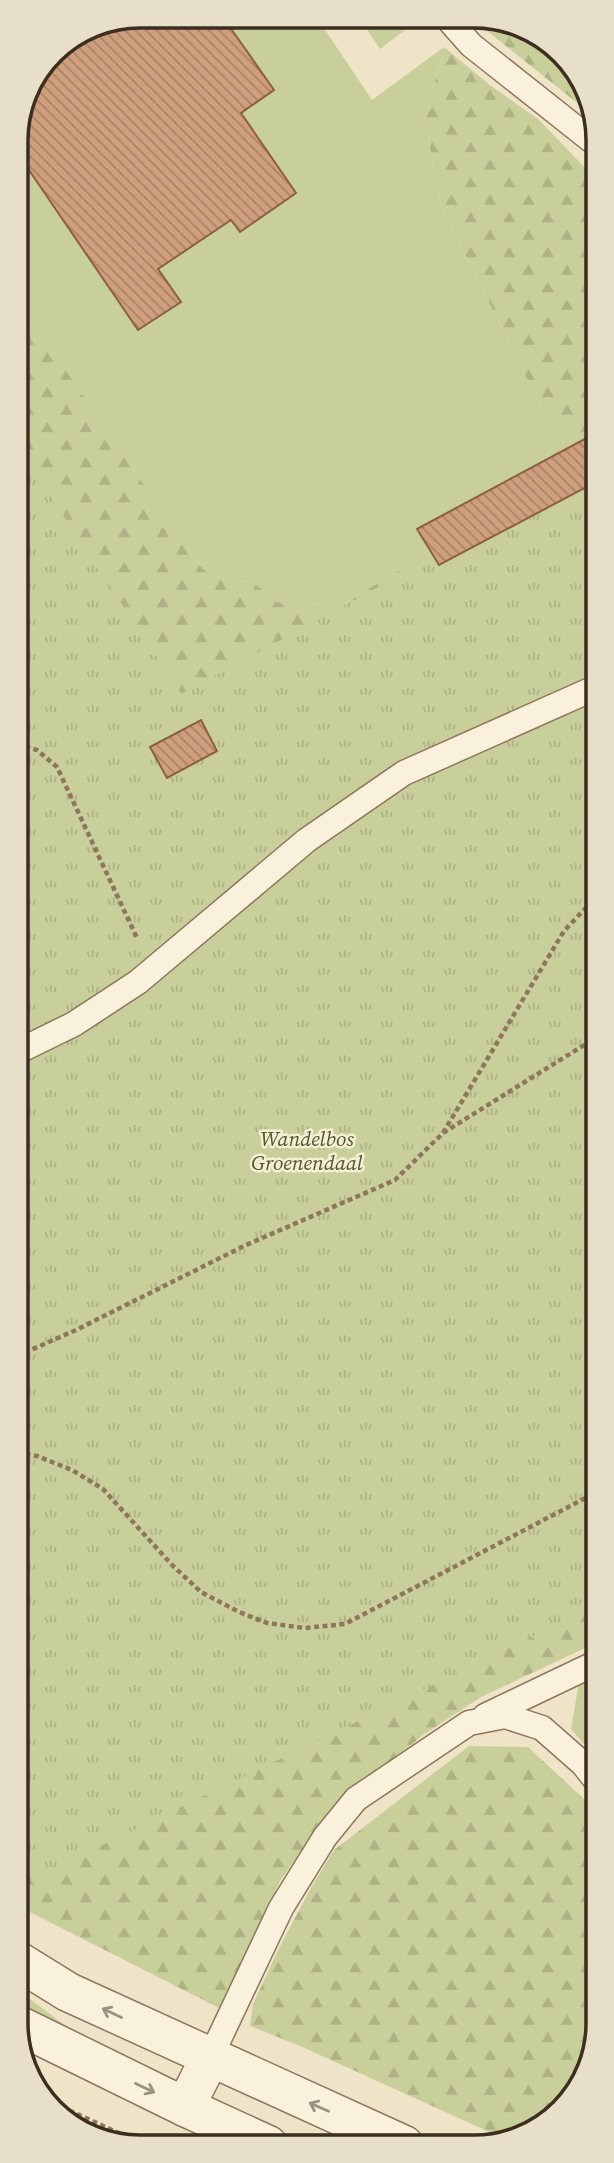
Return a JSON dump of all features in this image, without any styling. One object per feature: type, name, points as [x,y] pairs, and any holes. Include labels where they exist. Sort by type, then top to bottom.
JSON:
[{"type":"street","points":[[28,1967],[68,1992],[382,2135]]},
{"type":"street","points":[[29,2030],[246,2135]]},
{"type":"street","points":[[185,2107],[209,2058]]},
{"type":"lane","points":[[457,28],[471,45],[586,136]]},
{"type":"lane","points":[[28,1047],[74,1024],[138,982],[307,840],[404,772],[586,692]]},
{"type":"lane","points":[[209,2058],[281,1908],[325,1837],[356,1799],[469,1724],[586,1668]]},
{"type":"lane","points":[[469,1724],[505,1716],[542,1728],[586,1768]]},
{"type":"path","points":[[28,747],[37,750],[57,766],[152,970]]},
{"type":"path","points":[[443,1133],[564,931],[586,908]]},
{"type":"path","points":[[28,1351],[246,1245],[396,1180],[443,1133],[586,1044]]},
{"type":"path","points":[[28,1455],[72,1470],[103,1489],[172,1565],[201,1592],[267,1623],[305,1628],[345,1624],[586,1498]]},
{"type":"path","points":[[74,2113],[119,2133]]},
{"type":"green space","points":[[324,28],[372,100],[444,47],[425,121],[441,206],[554,433],[571,426],[586,458],[435,544],[418,559],[338,607],[294,607],[277,602],[253,582],[211,576],[197,563],[28,315],[28,132],[40,90],[51,72],[66,56],[84,43],[125,29]]},
{"type":"green space","points":[[366,28],[408,28],[380,49]]},
{"type":"green space","points":[[484,29],[510,34],[542,51],[563,72],[580,106]]},
{"type":"green space","points":[[444,47],[491,86],[538,119],[586,169],[586,453],[571,427],[554,433],[441,206],[425,121]]},
{"type":"green space","points":[[28,315],[197,563],[211,576],[253,582],[277,602],[294,607],[338,607],[418,559],[435,544],[586,458],[586,681],[28,1030]]},
{"type":"green space","name":"Wandelbos Groenendaal","points":[[28,462],[181,694],[586,474],[586,1613],[567,1620],[28,1881]]},
{"type":"green space","points":[[586,1138],[586,1648],[481,1697],[423,1735],[323,1820],[280,1881],[248,1953],[219,2008],[28,1911],[28,1487]]},
{"type":"green space","points":[[586,1679],[586,1747],[571,1729],[579,1682]]},
{"type":"green space","points":[[469,1746],[528,1747],[586,1801],[586,2031],[578,2066],[571,2079],[558,2097],[542,2112],[510,2129],[492,2133],[250,2026],[253,2004],[278,1950],[334,1850]]},
{"type":"green space","points":[[28,1998],[95,2048],[28,2015]]},
{"type":"building","points":[[140,28],[231,28],[274,90],[241,113],[296,193],[240,232],[231,220],[158,269],[181,302],[138,330],[28,169],[28,132],[32,111],[51,72],[66,56],[84,43],[104,34]]},
{"type":"building","points":[[586,438],[586,487],[439,565],[417,529]]},
{"type":"building","points":[[201,720],[217,751],[167,778],[150,747]]}]
